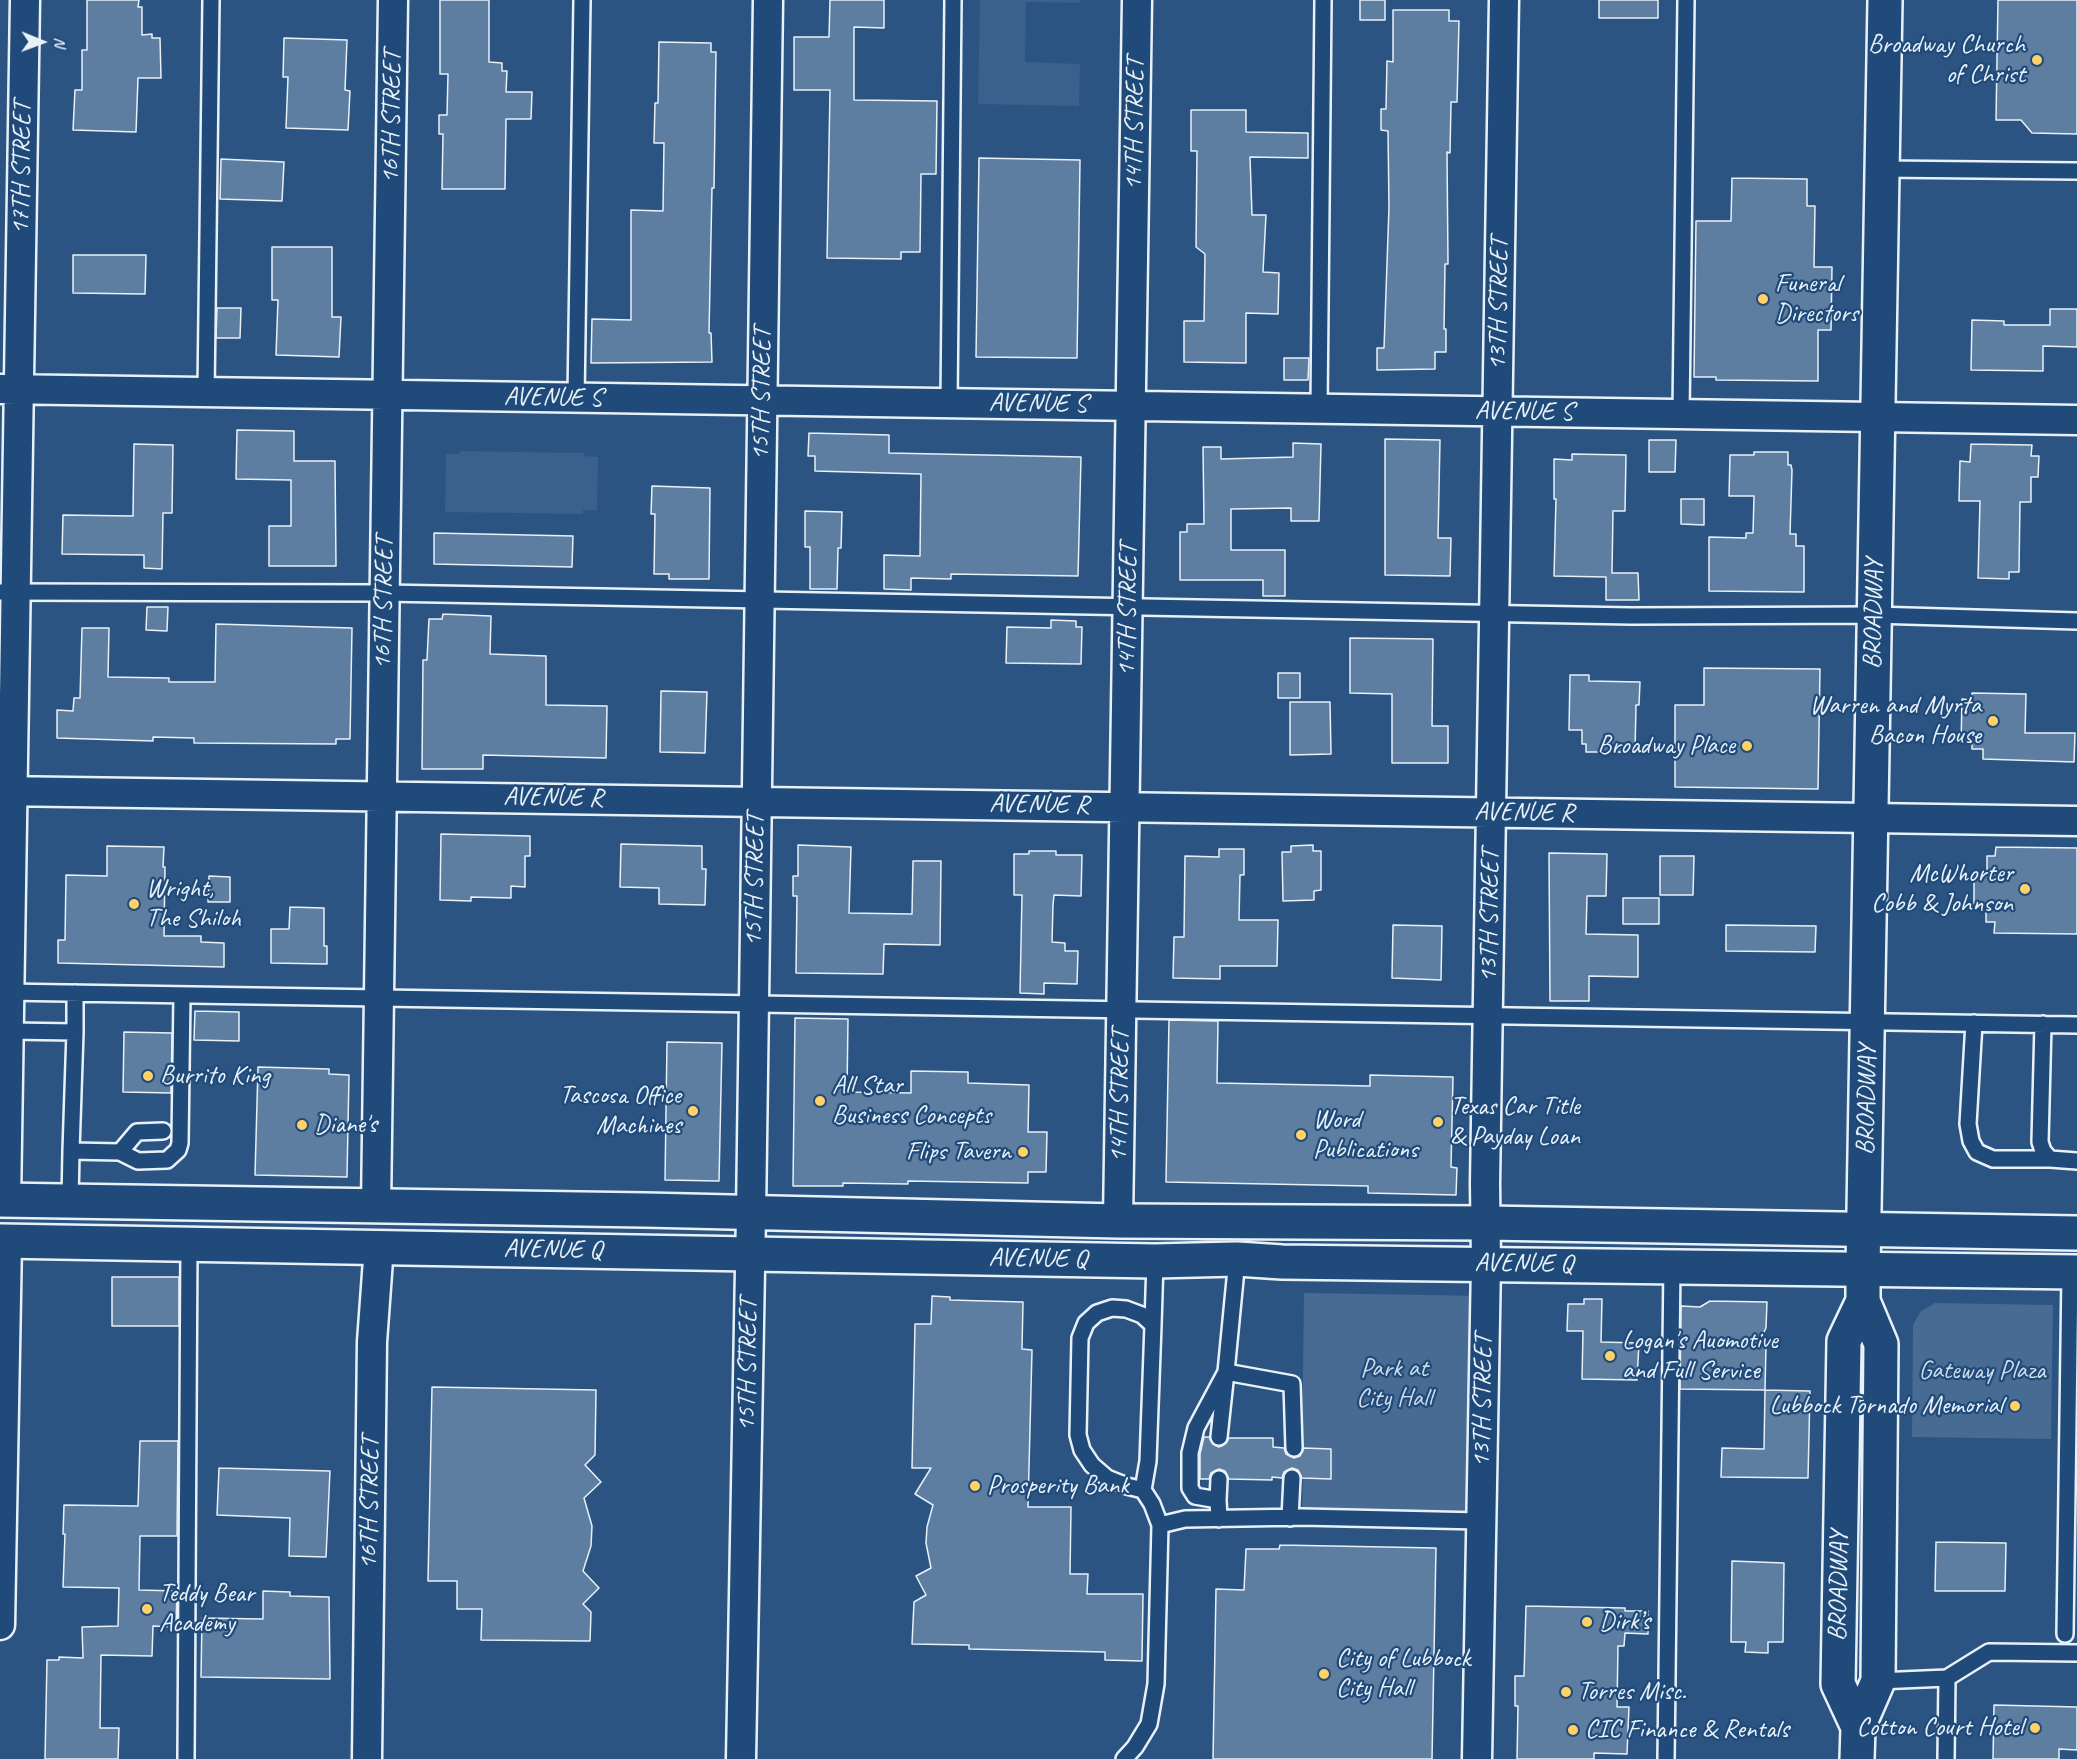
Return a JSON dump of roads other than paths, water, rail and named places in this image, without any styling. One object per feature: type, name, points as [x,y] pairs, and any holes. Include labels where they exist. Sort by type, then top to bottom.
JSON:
[{"type":"main road","name":"BROADWAY","points":[[1857,1759],[1858,1727],[1878,1681],[1881,1344],[1863,1301],[1863,1268],[1885,0]]},
{"type":"main road","name":"AVENUE Q","points":[[2,1202],[376,1206],[1118,1221],[1486,1223],[2077,1233]]},
{"type":"main road","points":[[3,1241],[16,1224],[33,1220],[84,1219],[131,1203]]},
{"type":"main road","name":"AVENUE Q","points":[[3,1241],[1155,1261],[1237,1259],[1282,1262],[1672,1265],[2073,1272]]},
{"type":"main road","name":"BROADWAY","points":[[1858,1727],[1838,1684],[1844,1341],[1863,1301]]},
{"type":"street","name":"17TH STREET","points":[[2,1202],[9,1031],[5,992],[9,389],[25,0]]},
{"type":"street","name":"16TH STREET","points":[[376,1206],[393,0]]},
{"type":"street","name":"15TH STREET","points":[[741,1759],[768,0]]},
{"type":"street","name":"14TH STREET","points":[[1118,1221],[1137,0]]},
{"type":"street","name":"13TH STREET","points":[[1476,1759],[1486,1263],[1504,0]]},
{"type":"street","name":"AVENUE S","points":[[9,389],[2077,420]]},
{"type":"street","name":"AVENUE R","points":[[6,791],[2077,821]]},
{"type":"street","points":[[0,1625],[3,1241]]},
{"type":"street","name":"16TH STREET","points":[[367,1759],[372,1342],[379,1246]]},
{"type":"lane","points":[[206,392],[211,0]]},
{"type":"lane","points":[[576,398],[582,0]]},
{"type":"lane","points":[[949,403],[953,0]]},
{"type":"lane","points":[[1319,408],[1323,0]]},
{"type":"lane","points":[[1681,414],[1686,0]]},
{"type":"lane","points":[[1882,169],[2077,171]]},
{"type":"lane","points":[[8,592],[384,593],[1495,614],[1874,615],[2077,621]]},
{"type":"lane","points":[[5,992],[2077,1024]]},
{"type":"lane","points":[[70,1202],[75,993]]},
{"type":"lane","points":[[71,1151],[120,1152],[138,1161],[167,1160],[178,1150],[180,1143],[182,995]]},
{"type":"lane","points":[[1974,1023],[1968,1124],[1971,1142],[1977,1152],[1993,1159],[2077,1161]]},
{"type":"lane","points":[[2043,1024],[2040,1142],[2043,1151],[2050,1159]]},
{"type":"lane","points":[[9,1031],[75,1032]]},
{"type":"lane","points":[[120,1152],[137,1132],[163,1131]]},
{"type":"lane","points":[[186,1759],[189,1244]]},
{"type":"lane","points":[[1219,1437],[1237,1259]]},
{"type":"lane","points":[[1124,1759],[1135,1747],[1149,1724],[1156,1684],[1160,1525],[1152,1504],[1143,1490],[1148,1461],[1155,1261]]},
{"type":"lane","points":[[1666,1759],[1672,1265]]},
{"type":"lane","points":[[2065,1634],[2072,1496],[2073,1272]]},
{"type":"lane","points":[[1143,1490],[1107,1478],[1092,1465],[1082,1450],[1078,1435],[1080,1338],[1086,1323],[1097,1313],[1112,1308],[1143,1316],[1153,1325]]},
{"type":"lane","points":[[1226,1371],[1292,1384],[1294,1448]]},
{"type":"lane","points":[[1218,1500],[1195,1496],[1190,1488],[1190,1454],[1196,1428],[1226,1371]]},
{"type":"lane","points":[[1290,1518],[1292,1478]]},
{"type":"lane","points":[[1219,1479],[1219,1519]]},
{"type":"lane","points":[[1160,1525],[1185,1519],[1480,1521]]},
{"type":"lane","points":[[1878,1681],[1947,1678],[1989,1652],[2077,1653]]},
{"type":"lane","points":[[1946,1759],[1947,1678]]},
{"type":"place","name":"Broadway Church of Christ","points":[[2037,60]]},
{"type":"place","name":"Funeral Directors","points":[[1763,299]]},
{"type":"place","name":"Warren and Myrta Bacon House","points":[[1993,721]]},
{"type":"place","name":"Broadway Place","points":[[1747,746]]},
{"type":"place","name":"McWhorter Cobb & Johnson","points":[[2025,889]]},
{"type":"place","name":"Wright, The Shiloh","points":[[134,904]]},
{"type":"place","name":"Burrito King","points":[[148,1076]]},
{"type":"place","name":"All Star Business Concepts","points":[[820,1101]]},
{"type":"place","name":"Tascosa Office Machines","points":[[693,1111]]},
{"type":"place","name":"Texas Car Title & Payday Loan","points":[[1438,1122]]},
{"type":"place","name":"Diane's","points":[[302,1125]]},
{"type":"place","name":"Word Publications","points":[[1301,1135]]},
{"type":"place","name":"Flips Tavern","points":[[1023,1152]]},
{"type":"place","name":"Logan's Auomotive and Full Service","points":[[1610,1356]]},
{"type":"place","name":"Lubbock Tornado Memorial","points":[[2015,1406]]},
{"type":"place","name":"Prosperity Bank","points":[[975,1486]]},
{"type":"place","name":"Teddy Bear Academy","points":[[147,1609]]},
{"type":"place","name":"Dirk’s","points":[[1587,1622]]},
{"type":"place","name":"City of Lubbock City Hall","points":[[1324,1674]]},
{"type":"place","name":"Torres Misc.","points":[[1566,1692]]},
{"type":"place","name":"Cotton Court Hotel","points":[[2035,1728]]},
{"type":"place","name":"CIC Finance & Rentals","points":[[1573,1730]]},
{"type":"park label","name":"Gateway Plaza","points":[[1982,1371]]},
{"type":"park label","name":"Park at City Hall","points":[[1394,1384]]}]
